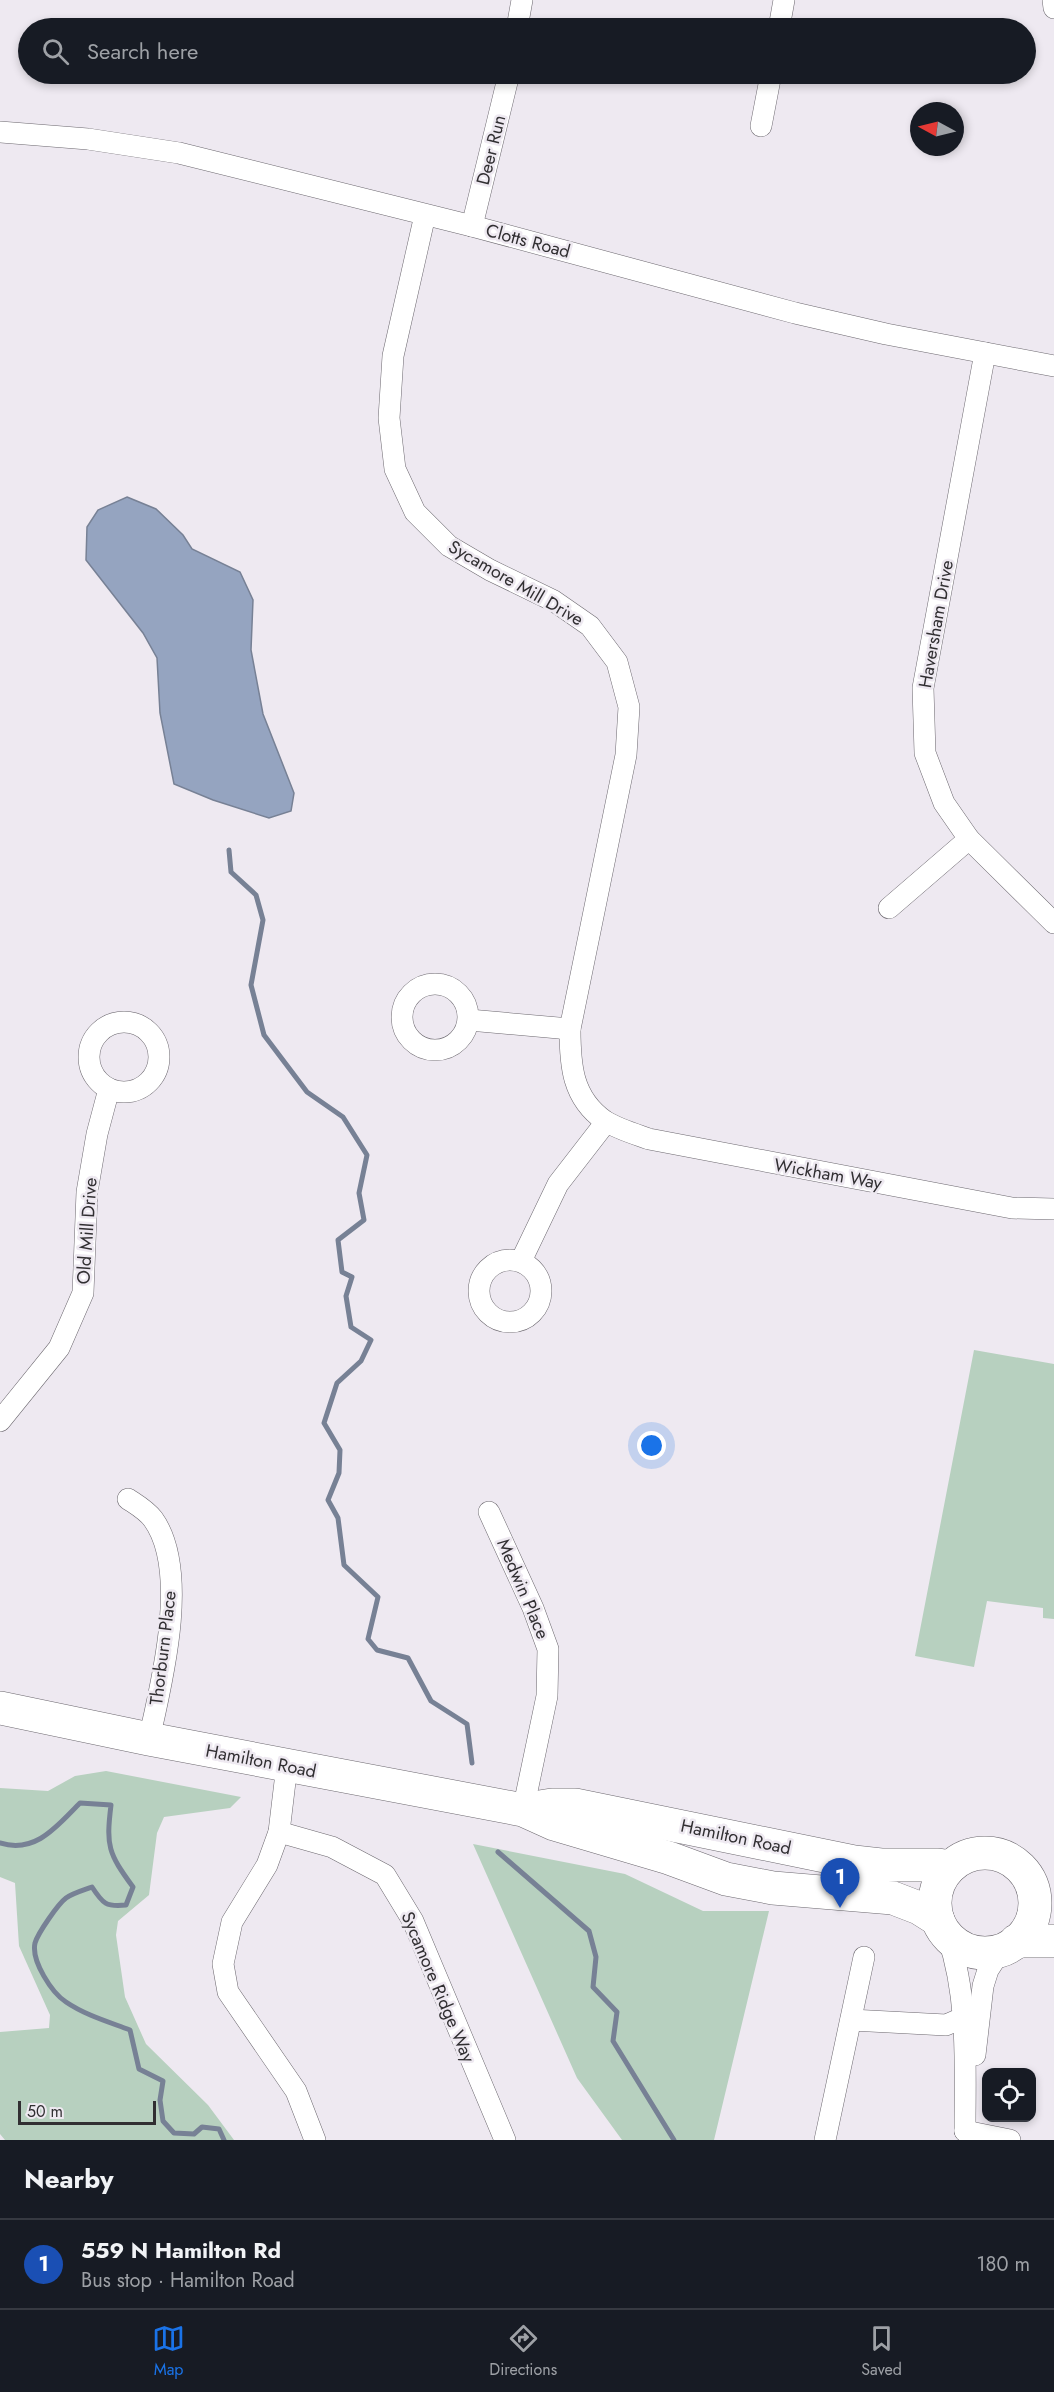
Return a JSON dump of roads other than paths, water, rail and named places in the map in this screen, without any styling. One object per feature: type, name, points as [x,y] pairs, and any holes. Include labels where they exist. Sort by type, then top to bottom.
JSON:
[{"type":"main road","name":"Hamilton Road","points":[[0,1708],[287,1766],[522,1810],[554,1824],[659,1854],[726,1879],[773,1888],[893,1898],[919,1908],[943,1928]]},
{"type":"main road","name":"Hamilton Road","points":[[522,1810],[552,1805],[575,1805],[854,1862],[950,1867]]},
{"type":"main road","points":[[1009,1946],[1025,1931],[1032,1919],[1034,1906],[1044,1898],[1011,1860],[984,1853],[970,1855],[950,1867],[941,1879],[936,1892],[935,1906],[943,1928],[960,1946],[987,1953],[1009,1946],[1054,1941]]},
{"type":"street","points":[[519,18],[522,0]]},
{"type":"street","points":[[781,18],[784,0]]},
{"type":"street","points":[[1053,0],[1054,8]]},
{"type":"street","name":"Deer Run","points":[[472,226],[507,84]]},
{"type":"street","points":[[761,126],[769,84]]},
{"type":"street","name":"Clotts Road","points":[[0,132],[88,139],[179,153],[472,226],[795,313],[1054,366]]},
{"type":"street","name":"Sycamore Mill Drive","points":[[425,214],[393,356],[389,418],[395,469],[415,512],[448,546],[490,570],[554,600],[591,626],[617,662],[629,707],[626,754],[570,1029],[573,1076],[579,1092],[591,1109],[606,1122]]},
{"type":"street","name":"Haversham Drive","points":[[985,353],[923,688],[925,753],[944,803],[969,839],[1054,923]]},
{"type":"street","points":[[889,908],[969,839]]},
{"type":"street","points":[[469,1020],[570,1029]]},
{"type":"street","name":"Old Mill Drive","points":[[0,1421],[59,1348],[83,1293],[87,1192],[97,1134],[109,1089]]},
{"type":"street","points":[[521,1261],[558,1184],[606,1122]]},
{"type":"street","name":"Wickham Way","points":[[606,1122],[649,1139],[727,1155],[1012,1208],[1054,1209]]},
{"type":"street","name":"Thorburn Place","points":[[128,1498],[145,1510],[160,1533],[171,1580],[172,1605],[167,1647],[149,1739]]},
{"type":"street","name":"Medwin Place","points":[[489,1512],[533,1608],[548,1649],[547,1696],[522,1810]]},
{"type":"street","points":[[287,1766],[279,1832],[267,1865],[232,1922],[223,1964],[228,1992],[296,2091],[315,2140]]},
{"type":"street","name":"Sycamore Ridge Way","points":[[279,1832],[332,1847],[385,1875],[413,1921],[505,2140]]},
{"type":"street","points":[[943,1928],[958,1972],[962,2018],[964,2136]]},
{"type":"street","points":[[964,2136],[983,1986],[988,1970],[1009,1946]]},
{"type":"street","points":[[825,2140],[864,1957]]},
{"type":"street","points":[[851,2020],[946,2025],[962,2018]]},
{"type":"street","points":[[964,2136],[1010,2140]]},
{"type":"water","points":[[127,497],[156,509],[183,535],[192,549],[240,572],[253,600],[251,650],[263,714],[294,793],[291,811],[269,818],[213,800],[174,784],[160,713],[157,658],[143,633],[86,560],[87,527],[98,510]]},
{"type":"waterway","points":[[229,850],[231,872],[256,895],[263,920],[251,985],[264,1035],[307,1092],[343,1117],[367,1155],[359,1193],[364,1220],[338,1240],[342,1272],[352,1277],[346,1296],[351,1327],[371,1340],[361,1361],[337,1383],[324,1423],[340,1450],[339,1473],[328,1500],[338,1518],[344,1565],[378,1597],[368,1639],[377,1650],[408,1658],[431,1701],[467,1724],[472,1763]]},
{"type":"waterway","points":[[0,1843],[24,1845],[35,1841],[54,1829],[80,1803],[111,1805],[109,1830],[111,1849],[118,1866],[133,1887],[126,1905],[109,1905],[92,1887],[69,1896],[53,1912],[37,1938],[36,1959],[44,1976],[60,1998],[73,2007],[130,2030],[139,2069],[163,2081],[160,2100],[163,2121],[174,2133],[194,2134],[202,2127],[219,2129],[224,2140]]},
{"type":"waterway","points":[[498,1852],[589,1931],[596,1957],[593,1987],[617,2012],[613,2041],[674,2140]]},
{"type":"place","name":"559 N Hamilton Rd","points":[[840,1908]]}]
